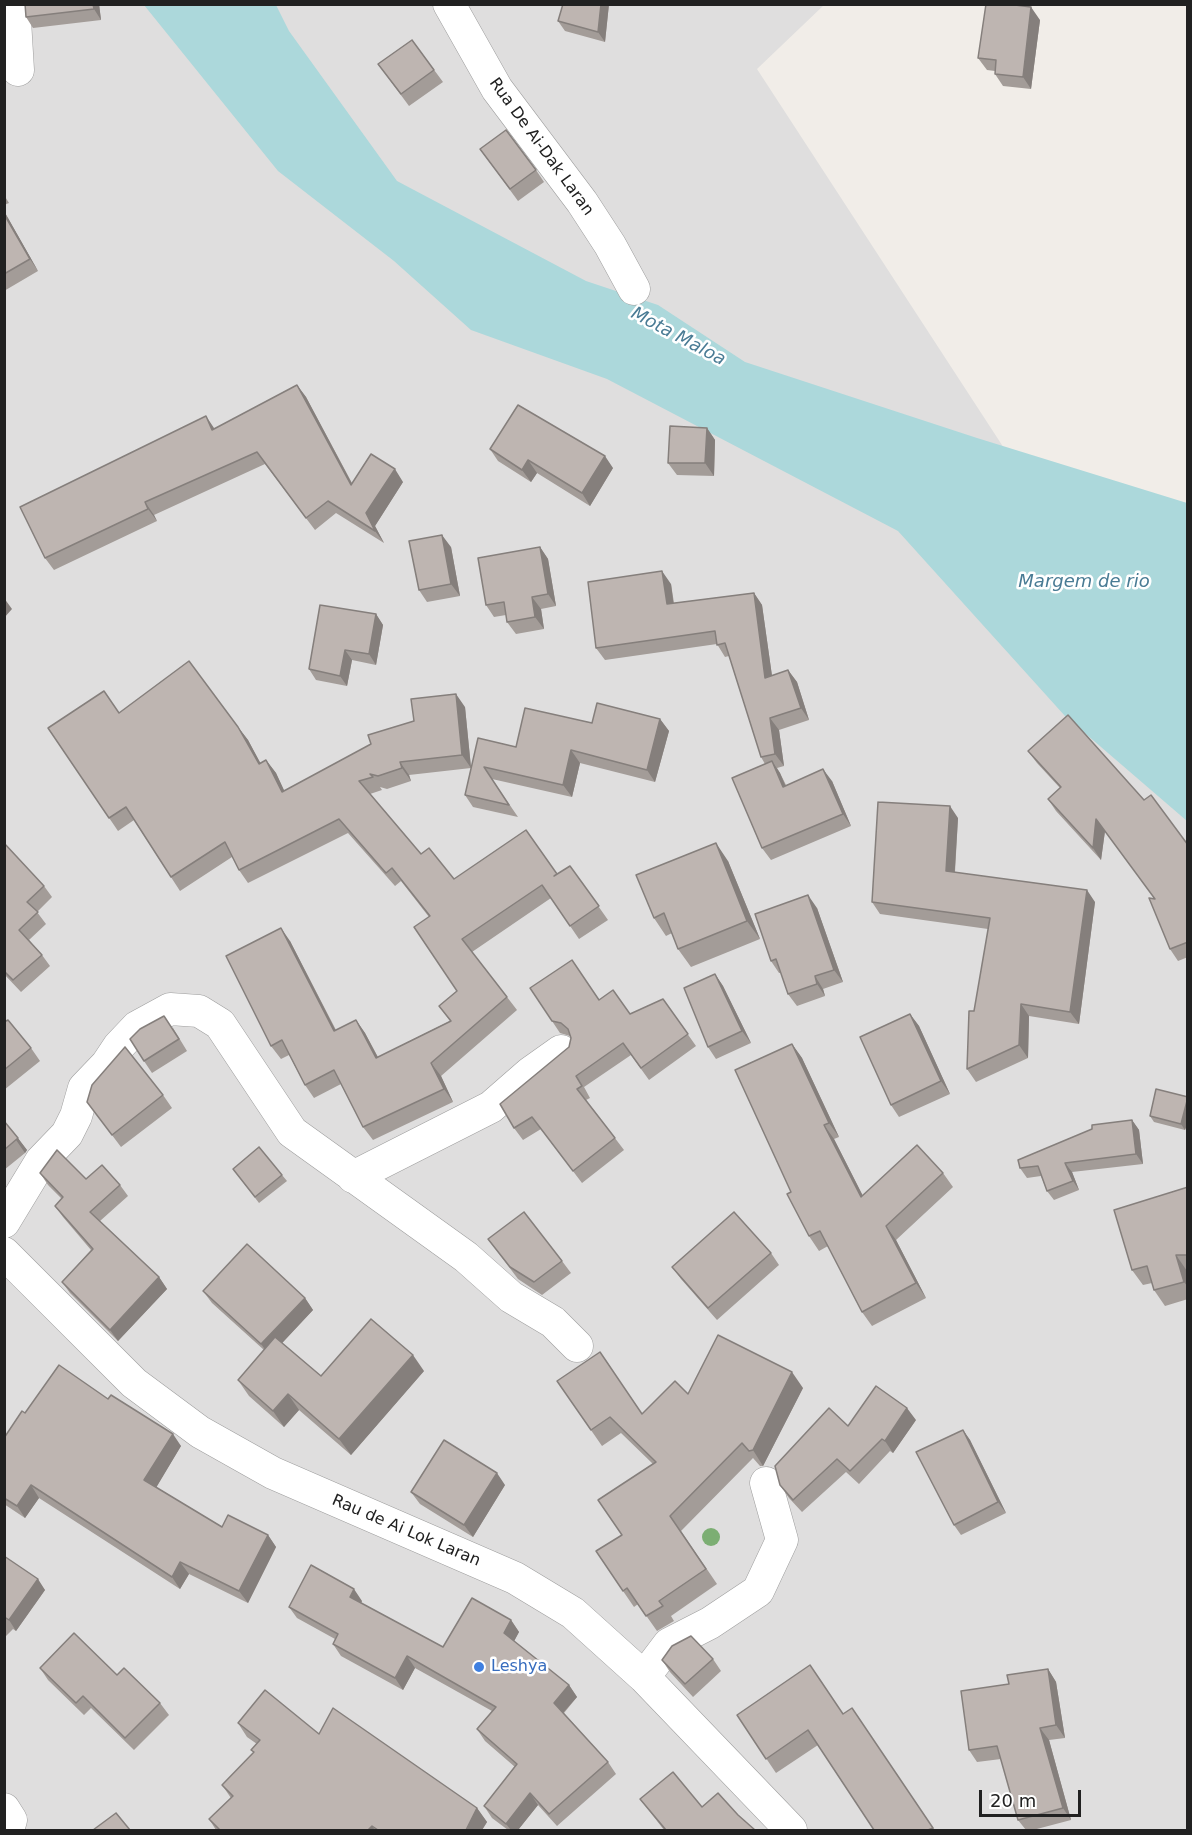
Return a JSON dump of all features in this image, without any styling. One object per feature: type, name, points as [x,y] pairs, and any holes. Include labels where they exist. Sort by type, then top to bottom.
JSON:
[{"type":"street","points":[[14,4],[18,70]]},
{"type":"street","name":"Rua De Ai-Dak Laran","points":[[449,4],[497,89],[582,202],[610,245],[634,289]]},
{"type":"street","points":[[4,1222],[41,1161],[67,1134],[76,1116],[84,1088],[137,1027],[170,1009],[199,1011],[220,1024],[292,1132],[466,1257],[511,1298],[553,1322],[577,1346]]},
{"type":"street","points":[[353,1177],[491,1107],[530,1073],[561,1051]]},
{"type":"street","name":"Rau de Ai Lok Laran","points":[[4,1253],[134,1383],[200,1432],[303,1487],[515,1578],[573,1613],[644,1677],[791,1830]]},
{"type":"street","points":[[644,1677],[669,1644],[710,1623],[758,1592],[782,1540],[766,1483]]},
{"type":"street","points":[[4,1809],[11,1820],[8,1830]]},
{"type":"shaded area","points":[[5,5],[824,5],[757,69],[1187,729],[1187,1830],[5,1830]]},
{"type":"water","name":"Margem de rio","points":[[144,5],[276,5],[289,31],[397,181],[586,281],[658,305],[745,362],[977,438],[1187,503],[1187,821],[1065,716],[898,531],[607,379],[471,330],[394,261],[278,171]]},
{"type":"building","points":[[25,4],[93,4],[94,9],[26,17]]},
{"type":"building","points":[[563,4],[601,4],[598,32],[558,21]]},
{"type":"building","points":[[986,4],[1031,7],[1023,77],[995,74],[996,60],[978,58]]},
{"type":"building","points":[[412,40],[434,70],[401,94],[378,64]]},
{"type":"building","points":[[506,130],[536,170],[510,189],[480,149]]},
{"type":"building","points":[[4,214],[30,259],[4,274]]},
{"type":"building","points":[[297,385],[351,485],[371,454],[395,469],[366,513],[375,531],[328,501],[306,518],[257,452],[145,502],[148,509],[45,558],[20,507],[206,416],[212,430]]},
{"type":"building","points":[[518,405],[605,456],[582,493],[528,460],[522,470],[490,449]]},
{"type":"building","points":[[670,426],[707,428],[705,463],[668,463]]},
{"type":"building","points":[[442,535],[451,584],[419,590],[409,541]]},
{"type":"building","points":[[540,547],[548,594],[532,597],[535,617],[507,622],[504,602],[486,605],[478,558]]},
{"type":"building","points":[[662,571],[667,604],[754,593],[765,678],[788,670],[801,708],[770,718],[775,754],[761,757],[725,643],[717,645],[715,631],[596,648],[588,582]]},
{"type":"building","points":[[320,605],[376,614],[369,654],[345,650],[340,676],[309,669]]},
{"type":"building","points":[[189,661],[238,727],[259,764],[266,760],[282,792],[371,744],[368,735],[414,721],[411,699],[456,694],[462,755],[400,762],[402,768],[378,776],[370,774],[373,777],[359,781],[421,854],[429,848],[454,879],[526,830],[557,874],[554,876],[570,866],[599,906],[570,926],[542,885],[462,939],[507,997],[431,1063],[444,1089],[363,1127],[334,1070],[305,1085],[282,1040],[271,1046],[226,956],[281,928],[334,1031],[356,1020],[376,1058],[451,1021],[439,1006],[457,991],[414,927],[430,916],[392,868],[386,873],[339,819],[239,870],[225,842],[171,877],[126,807],[109,818],[48,728],[104,691],[119,713]]},
{"type":"building","points":[[597,703],[660,719],[647,770],[571,750],[563,785],[484,767],[509,805],[465,795],[478,738],[516,747],[525,708],[592,723]]},
{"type":"building","points":[[1068,715],[1144,800],[1151,795],[1188,845],[1188,942],[1170,949],[1149,898],[1155,899],[1096,819],[1093,848],[1048,799],[1061,787],[1028,751]]},
{"type":"building","points":[[772,761],[783,787],[823,769],[843,814],[762,848],[732,778]]},
{"type":"building","points":[[878,802],[950,806],[946,871],[1087,890],[1070,1012],[1021,1004],[1019,1045],[967,1069],[969,1011],[974,1011],[990,918],[872,902]]},
{"type":"building","points":[[4,843],[44,886],[27,902],[38,912],[19,930],[42,955],[13,980],[4,971]]},
{"type":"building","points":[[716,843],[747,921],[678,949],[664,913],[654,918],[636,875]]},
{"type":"building","points":[[808,895],[834,970],[815,976],[817,984],[788,994],[776,959],[771,961],[755,914]]},
{"type":"building","points":[[572,960],[599,1000],[613,990],[630,1014],[663,999],[688,1034],[641,1068],[623,1043],[576,1076],[582,1086],[577,1089],[615,1138],[573,1171],[532,1117],[514,1128],[500,1104],[569,1047],[571,1038],[568,1029],[561,1023],[552,1021],[530,988]]},
{"type":"building","points":[[715,974],[742,1031],[708,1047],[684,988]]},
{"type":"building","points":[[910,1014],[941,1081],[891,1105],[860,1037]]},
{"type":"building","points":[[164,1016],[179,1039],[144,1061],[130,1039],[140,1029]]},
{"type":"building","points":[[8,1020],[31,1048],[4,1070],[4,1022]]},
{"type":"building","points":[[792,1044],[829,1123],[824,1125],[861,1197],[917,1145],[943,1173],[886,1226],[916,1283],[862,1312],[820,1231],[809,1236],[787,1194],[791,1192],[735,1070]]},
{"type":"building","points":[[125,1047],[163,1095],[112,1135],[87,1102],[92,1085]]},
{"type":"building","points":[[1156,1089],[1188,1097],[1181,1124],[1150,1116]]},
{"type":"building","points":[[1132,1120],[1136,1154],[1065,1163],[1073,1181],[1047,1191],[1038,1166],[1020,1168],[1018,1160],[1092,1129],[1092,1125]]},
{"type":"building","points":[[4,1121],[18,1138],[4,1150]]},
{"type":"building","points":[[259,1147],[282,1175],[255,1197],[233,1169]]},
{"type":"building","points":[[57,1150],[86,1179],[102,1165],[120,1185],[90,1212],[159,1277],[110,1330],[62,1282],[93,1249],[55,1206],[63,1197],[40,1173]]},
{"type":"building","points":[[1188,1187],[1188,1255],[1176,1255],[1184,1282],[1154,1290],[1147,1266],[1132,1270],[1114,1210]]},
{"type":"building","points":[[524,1212],[562,1261],[534,1282],[510,1267],[488,1239]]},
{"type":"building","points":[[734,1212],[771,1253],[708,1308],[672,1267]]},
{"type":"building","points":[[247,1244],[305,1298],[261,1344],[203,1291]]},
{"type":"building","points":[[371,1319],[413,1355],[339,1439],[288,1394],[273,1411],[238,1380],[275,1337],[321,1376]]},
{"type":"building","points":[[718,1335],[792,1372],[753,1450],[749,1451],[742,1443],[670,1516],[706,1569],[659,1601],[663,1606],[646,1616],[627,1588],[623,1591],[596,1551],[622,1535],[598,1500],[656,1462],[610,1417],[591,1430],[557,1381],[600,1352],[642,1414],[675,1381],[688,1394]]},
{"type":"building","points":[[59,1365],[108,1399],[111,1395],[173,1434],[144,1480],[222,1527],[228,1515],[268,1535],[239,1591],[180,1562],[172,1577],[31,1485],[17,1506],[4,1498],[4,1438],[22,1411],[25,1413]]},
{"type":"building","points":[[876,1386],[907,1408],[885,1441],[882,1439],[850,1471],[837,1459],[793,1500],[780,1485],[775,1466],[829,1408],[848,1426]]},
{"type":"building","points":[[963,1430],[998,1502],[954,1525],[916,1452]]},
{"type":"building","points":[[444,1440],[497,1473],[464,1525],[411,1492]]},
{"type":"building","points":[[4,1556],[38,1579],[9,1620],[6,1618],[4,1620]]},
{"type":"building","points":[[311,1565],[354,1589],[350,1597],[443,1647],[472,1598],[511,1620],[504,1633],[569,1685],[554,1703],[608,1762],[549,1814],[530,1793],[506,1824],[484,1806],[517,1764],[477,1729],[496,1707],[407,1656],[395,1678],[333,1644],[338,1634],[289,1607]]},
{"type":"building","points":[[74,1633],[117,1675],[124,1668],[160,1703],[125,1738],[83,1696],[76,1703],[40,1668]]},
{"type":"building","points":[[691,1636],[713,1659],[685,1684],[662,1660],[672,1646]]},
{"type":"building","points":[[810,1665],[843,1714],[852,1708],[933,1828],[928,1830],[874,1830],[808,1730],[766,1759],[737,1715]]},
{"type":"building","points":[[1048,1669],[1056,1725],[1040,1728],[1063,1808],[1018,1820],[997,1746],[969,1750],[961,1691],[1009,1684],[1007,1675]]},
{"type":"building","points":[[265,1690],[319,1734],[333,1708],[477,1808],[466,1830],[378,1830],[372,1826],[368,1830],[220,1830],[209,1819],[233,1796],[222,1785],[254,1752],[251,1750],[260,1740],[238,1723]]},
{"type":"building","points":[[673,1772],[702,1807],[718,1793],[755,1830],[666,1830],[640,1799]]},
{"type":"building","points":[[116,1813],[130,1830],[93,1830]]},
{"type":"place","name":"Leshya","points":[[479,1667]]},
{"type":"water label","name":"Mota Maloa","points":[[678,337]]}]
